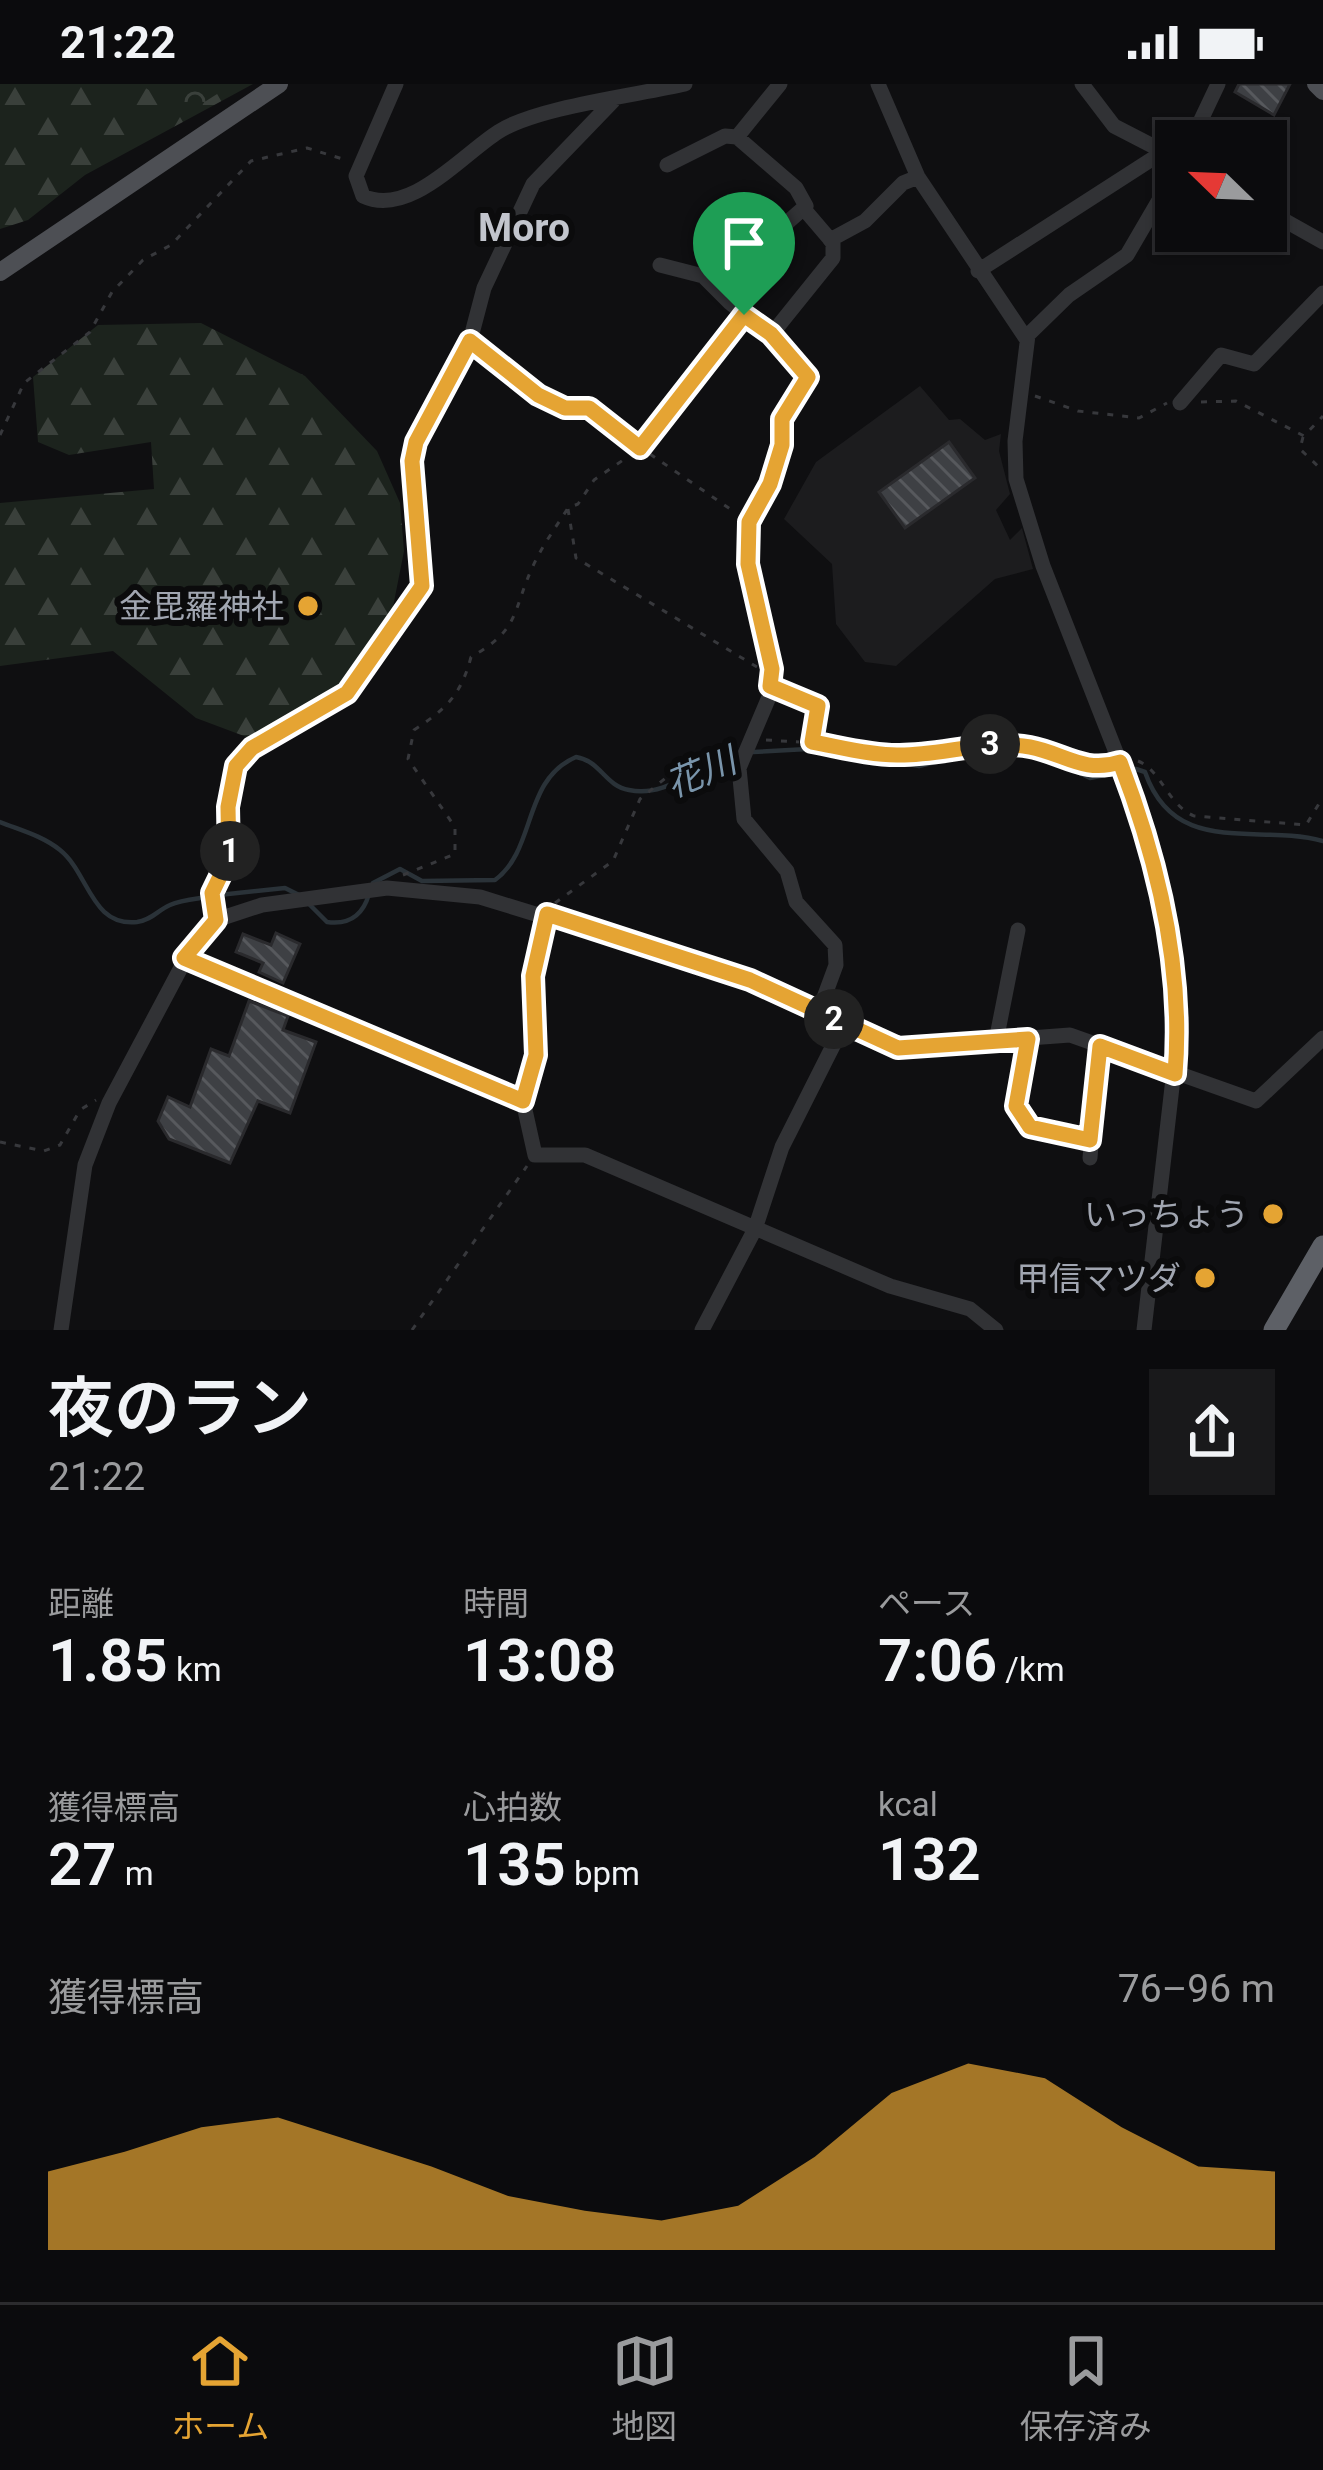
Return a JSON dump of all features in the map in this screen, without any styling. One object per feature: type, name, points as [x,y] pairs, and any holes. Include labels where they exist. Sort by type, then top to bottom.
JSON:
[{"type":"highway","points":[[1274,1330],[1323,1246]]},
{"type":"main road","points":[[0,272],[279,84]]},
{"type":"main road","points":[[1316,84],[1323,92]]},
{"type":"street","points":[[396,84],[358,164],[363,196],[390,200],[429,184],[504,128],[685,84]]},
{"type":"street","points":[[737,137],[780,84]]},
{"type":"street","points":[[878,84],[917,177],[1027,340]]},
{"type":"street","points":[[1082,84],[1114,127],[1155,148]]},
{"type":"street","points":[[1201,120],[1218,84]]},
{"type":"street","points":[[216,920],[212,893],[229,858],[228,807],[236,766],[252,748],[337,703],[361,678],[403,608],[418,595],[424,576],[412,461],[416,442],[470,341],[484,288],[533,184],[614,101]]},
{"type":"street","points":[[667,165],[725,136],[737,137],[796,188],[803,208],[830,240],[833,258],[771,334]]},
{"type":"street","points":[[978,271],[1155,164]]},
{"type":"street","points":[[830,240],[865,221],[903,183],[917,177]]},
{"type":"street","points":[[1144,1330],[1180,1010],[1163,903],[1120,762],[1043,566],[1016,478],[1027,340],[1038,322],[1069,295],[1127,255],[1155,207]]},
{"type":"street","points":[[729,302],[782,228],[803,208]]},
{"type":"street","points":[[1287,222],[1323,242]]},
{"type":"street","points":[[660,265],[703,276],[771,334],[808,377],[782,419],[782,445],[770,484],[749,522],[748,564],[770,680],[739,768],[744,819],[787,872],[796,902],[835,945],[836,965],[819,1011]]},
{"type":"street","points":[[1180,403],[1221,355],[1254,364],[1323,293]]},
{"type":"street","points":[[640,448],[744,315]]},
{"type":"street","points":[[770,680],[818,706],[812,742]]},
{"type":"street","points":[[61,1330],[79,1183],[110,1103],[184,958],[216,920],[262,905],[387,888],[481,897],[750,980],[898,1048],[1070,1035],[1256,1100],[1323,1038]]},
{"type":"street","points":[[547,914],[533,976],[536,1055],[523,1101],[535,1155],[585,1155],[890,1286],[970,1309],[996,1330]]},
{"type":"street","points":[[996,1041],[1018,930]]},
{"type":"street","points":[[184,958],[523,1101]]},
{"type":"street","points":[[702,1330],[754,1229],[782,1147],[844,1024]]},
{"type":"street","points":[[1028,1039],[1016,1106],[1030,1127],[1090,1149],[1100,1046]]},
{"type":"path","points":[[0,435],[24,383],[90,332],[112,292],[143,260],[171,245],[251,161],[307,148],[358,164]]},
{"type":"path","points":[[470,341],[538,395],[565,408],[589,408],[749,522]]},
{"type":"path","points":[[1304,436],[1300,449],[1323,471]]},
{"type":"path","points":[[401,875],[455,854],[455,827],[408,759],[414,730],[447,709],[463,690],[471,657],[498,642],[519,616],[532,568],[568,508],[578,504],[594,479],[640,448]]},
{"type":"path","points":[[568,508],[576,558],[770,680]]},
{"type":"path","points":[[547,914],[558,897],[613,860],[640,800],[668,776],[750,740],[812,742],[894,755],[1033,747],[1071,764],[1148,766],[1164,794],[1194,816],[1306,825],[1323,797]]},
{"type":"path","points":[[0,1142],[44,1151],[60,1145],[86,1104],[110,1103]]},
{"type":"path","points":[[412,1330],[535,1155]]},
{"type":"shaded area","points":[[920,386],[949,420],[960,419],[985,440],[1001,434],[999,451],[1010,494],[996,510],[1010,540],[1022,528],[1033,569],[995,579],[896,666],[865,662],[836,624],[832,564],[784,519],[816,462]]},
{"type":"green space","points":[[0,84],[253,84],[85,175],[28,220],[0,229]]},
{"type":"green space","points":[[139,84],[233,84],[187,113]]},
{"type":"green space","points":[[201,323],[305,376],[377,451],[400,503],[404,551],[389,627],[355,693],[276,748],[196,718],[113,651],[0,666],[0,503],[154,489],[151,442],[69,455],[38,442],[33,377],[98,325]]},
{"type":"building","points":[[1239,84],[1290,84],[1274,115],[1235,92]]},
{"type":"building","points":[[949,442],[975,478],[905,528],[879,492]]},
{"type":"building","points":[[276,933],[300,944],[283,983],[259,972],[263,963],[236,952],[243,934],[271,945]]},
{"type":"building","points":[[249,1001],[288,1016],[283,1030],[316,1042],[290,1113],[258,1101],[230,1163],[169,1139],[158,1121],[168,1097],[190,1107],[211,1049],[229,1056]]},
{"type":"waterway","name":"花川","points":[[753,752],[826,748],[919,766],[990,749],[1044,756],[1090,778],[1136,769],[1145,772],[1158,799],[1176,817],[1197,827],[1323,841]]},
{"type":"waterway","name":"花川","points":[[373,883],[400,869],[422,881],[495,880],[518,851],[546,782],[576,757],[621,788],[644,791],[741,754]]},
{"type":"waterway","name":"花川","points":[[0,822],[60,850],[100,907],[122,921],[142,921],[174,903],[208,897]]},
{"type":"waterway","name":"花川","points":[[219,895],[285,888],[301,896]]},
{"type":"waterway","name":"花川","points":[[309,904],[327,922],[342,922],[359,913],[369,894]]},
{"type":"place","name":"金毘羅神社","points":[[308,606]]},
{"type":"place","name":"いっちょう","points":[[1273,1214]]},
{"type":"place","name":"甲信マツダ","points":[[1205,1278]]},
{"type":"district","name":"Moro","points":[[524,228]]},
{"type":"route","points":[[744,315],[771,334],[808,377],[782,419],[782,445],[770,484],[749,522],[748,564],[762,642],[772,669],[770,686],[787,689],[818,706],[812,742],[894,755],[991,744],[1033,747],[1071,764],[1106,767],[1120,762],[1139,811],[1163,903],[1180,1010],[1175,1074],[1100,1046],[1090,1140],[1053,1136],[1030,1127],[1016,1106],[1028,1039],[898,1048],[750,980],[547,914],[533,976],[536,1055],[523,1101],[184,958],[216,920],[212,893],[229,858],[228,807],[236,766],[252,748],[337,703],[361,678],[403,608],[418,595],[424,562],[412,461],[416,442],[470,341],[538,395],[565,408],[589,408],[640,448],[744,315]]}]
